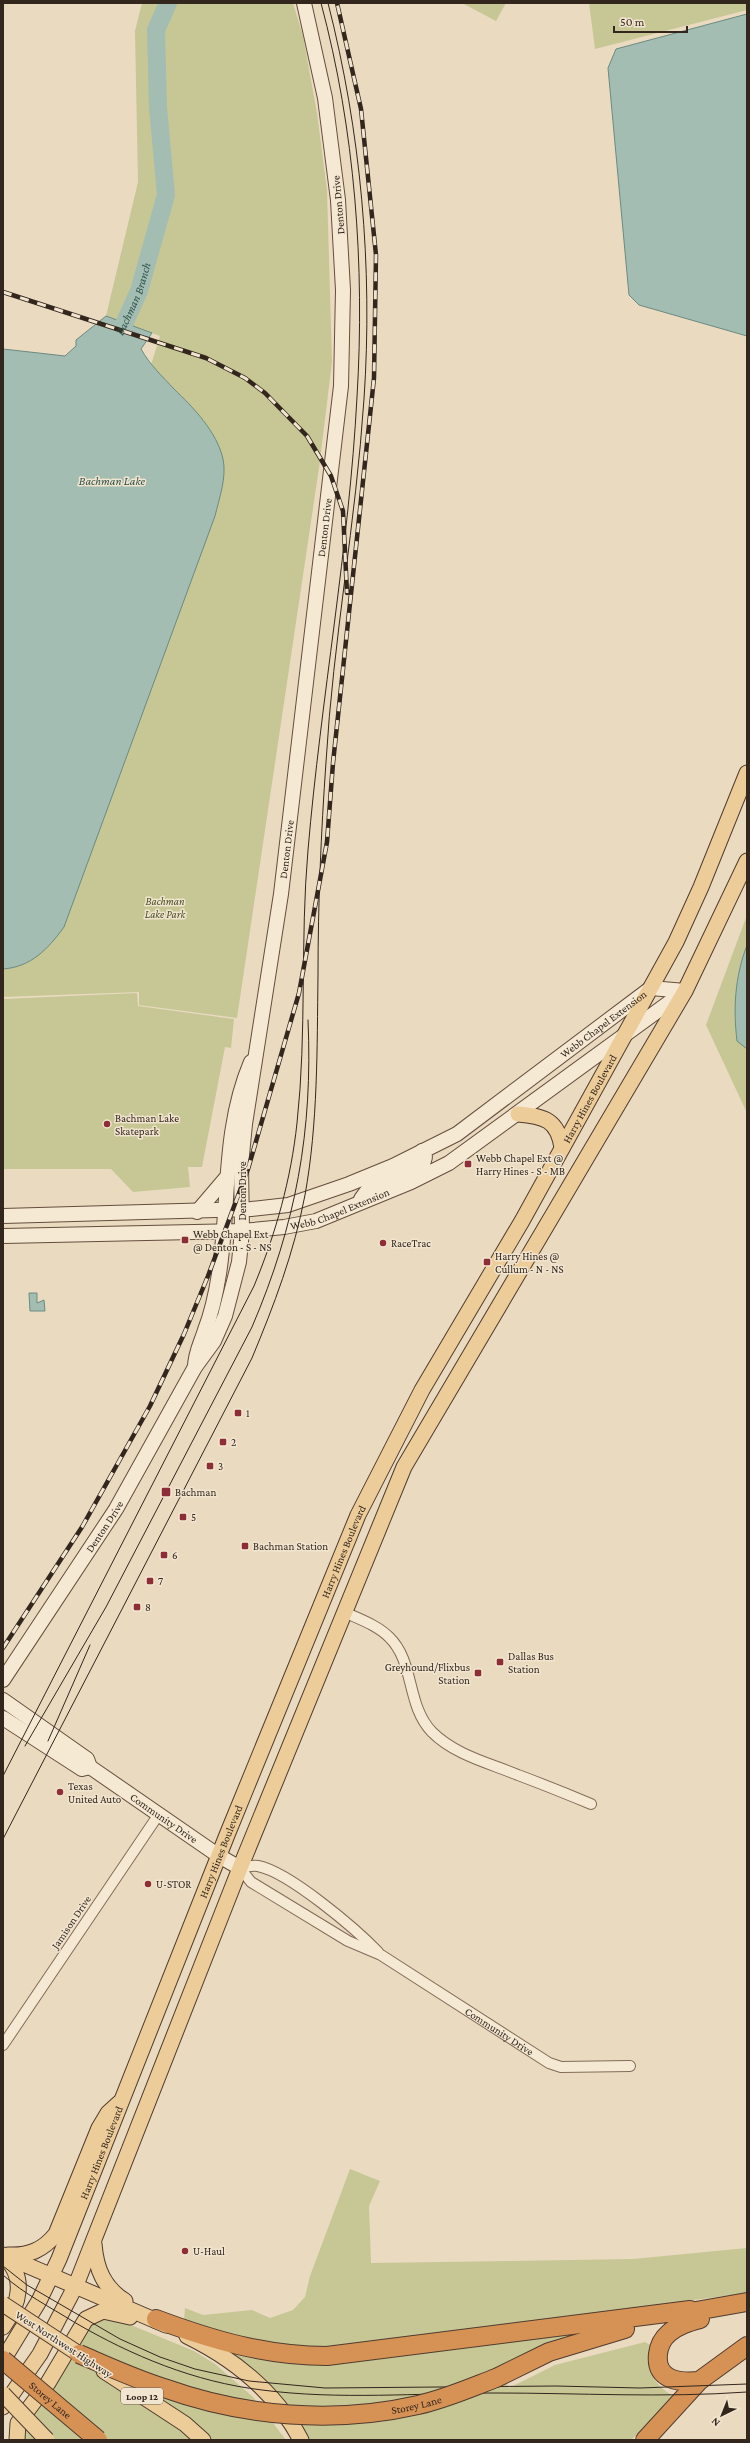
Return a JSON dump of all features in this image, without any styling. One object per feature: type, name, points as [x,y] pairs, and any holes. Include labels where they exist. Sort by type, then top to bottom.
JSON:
[{"type":"highway","points":[[699,2381],[686,2382],[665,2376],[658,2363],[660,2344],[669,2333],[678,2326],[747,2304]]},
{"type":"highway","name":"Storey Lane","points":[[79,2354],[164,2388],[201,2399],[265,2412],[319,2416],[379,2412],[419,2405],[457,2393],[496,2378],[548,2352],[604,2334],[690,2310],[747,2304]]},
{"type":"highway","points":[[153,2318],[231,2345],[300,2356],[327,2356],[690,2310]]},
{"type":"highway","points":[[645,2440],[699,2381],[722,2362],[747,2346]]},
{"type":"highway","name":"Storey Lane","points":[[3,2360],[98,2440]]},
{"type":"highway","points":[[722,2362],[747,2360]]},
{"type":"main road","name":"Denton Drive","points":[[3,1680],[116,1509],[195,1367],[214,1341],[224,1316],[239,1262],[242,1231],[241,1165],[253,1084],[255,1053],[281,894],[341,386],[343,290],[338,200],[325,98],[304,3]]},
{"type":"main road","name":"Harry Hines Boulevard","points":[[3,2360],[25,2326],[51,2275],[116,2120],[219,1856],[358,1515],[422,1390],[522,1221],[651,988],[701,887],[747,772]]},
{"type":"main road","name":"Harry Hines Boulevard","points":[[3,2407],[40,2354],[76,2285],[240,1868],[404,1467],[685,991],[747,861]]},
{"type":"main road","name":"Webb Chapel Extension","points":[[3,1216],[241,1210],[270,1208],[309,1199],[375,1174],[457,1134],[651,988],[685,991]]},
{"type":"main road","name":"Webb Chapel Extension","points":[[3,1234],[268,1230],[316,1221],[411,1182],[449,1163],[685,991]]},
{"type":"main road","name":"Denton Drive","points":[[195,1367],[195,1354],[205,1331],[216,1293],[223,1230],[230,1140],[242,1082],[255,1053]]},
{"type":"main road","points":[[518,1114],[546,1119],[556,1129],[560,1136],[562,1148]]},
{"type":"main road","points":[[358,1203],[369,1188],[423,1164],[425,1158],[422,1151]]},
{"type":"main road","points":[[197,1212],[226,1177]]},
{"type":"main road","points":[[3,1234],[20,1225],[62,1222],[69,1214]]},
{"type":"main road","points":[[522,1221],[543,1233]]},
{"type":"main road","points":[[422,1390],[441,1402]]},
{"type":"main road","points":[[324,1599],[344,1612]]},
{"type":"main road","name":"Community Drive","points":[[3,1700],[87,1759],[90,1767],[219,1856],[240,1868]]},
{"type":"main road","name":"Community Drive","points":[[3,1718],[82,1769],[90,1767]]},
{"type":"main road","points":[[3,2255],[29,2254],[48,2244],[56,2234],[99,2128],[108,2113],[124,2098]]},
{"type":"main road","points":[[116,2120],[138,2129]]},
{"type":"main road","points":[[94,2242],[95,2259],[106,2284],[114,2294],[153,2318]]},
{"type":"main road","points":[[3,2255],[153,2318],[218,2352],[264,2389],[301,2440]]},
{"type":"main road","points":[[3,2255],[16,2272],[20,2292],[3,2327]]},
{"type":"main road","name":"West Northwest Highway","points":[[3,2304],[185,2424],[203,2440]]},
{"type":"main road","points":[[17,2440],[18,2423],[48,2383],[86,2319],[94,2313],[102,2311],[114,2312],[184,2334]]},
{"type":"main road","points":[[3,2394],[46,2440]]},
{"type":"street","points":[[344,1612],[378,1628],[396,1645],[405,1666],[416,1707],[422,1720],[441,1740],[468,1755],[591,1804]]},
{"type":"street","name":"Jamison Drive","points":[[3,2045],[159,1814]]},
{"type":"street","name":"Community Drive","points":[[240,1868],[257,1866],[283,1877],[356,1929],[381,1955]]},
{"type":"street","name":"Community Drive","points":[[240,1868],[251,1882],[348,1941],[381,1955],[550,2063],[561,2067],[630,2066]]},
{"type":"green space","name":"Bachman Lake Park","points":[[142,3],[293,3],[303,36],[317,113],[327,190],[332,362],[319,468],[237,1018],[139,1005],[139,992],[3,997],[3,969],[12,968],[158,373],[151,365],[160,336],[106,316],[138,182],[135,31]]},
{"type":"green space","points":[[462,3],[506,3],[496,21]]},
{"type":"green space","points":[[589,3],[747,3],[747,10],[595,49]]},
{"type":"green space","points":[[747,915],[747,1113],[706,1025]]},
{"type":"green space","name":"Bachman Lake Skatepark","points":[[137,993],[138,1006],[234,1019],[231,1048],[225,1047],[202,1167],[188,1167],[190,1187],[133,1192],[111,1169],[3,1169],[3,999]]},
{"type":"green space","points":[[350,2169],[380,2181],[369,2206],[371,2263],[633,2259],[747,2248],[747,2293],[431,2337],[347,2345],[305,2346],[263,2343],[223,2334],[184,2320],[185,2308],[203,2315],[252,2310],[270,2318],[293,2310],[305,2297],[310,2276]]},
{"type":"green space","points":[[114,2318],[194,2351],[215,2364],[253,2397],[286,2440],[21,2440],[21,2436],[93,2322],[100,2319]]},
{"type":"green space","points":[[575,2334],[575,2336],[499,2370],[509,2388],[555,2365],[645,2342],[650,2345],[649,2362],[652,2376],[661,2387],[675,2397],[631,2440],[308,2440],[229,2348],[297,2362],[340,2364]]},
{"type":"water","points":[[747,14],[747,336],[639,305],[629,295],[608,68],[616,49]]},
{"type":"water","name":"Bachman Lake","points":[[106,316],[152,333],[141,349],[156,370],[196,412],[210,430],[220,449],[223,459],[223,480],[215,516],[64,927],[52,943],[38,956],[22,965],[3,969],[3,349],[65,356],[76,346],[76,340]]},
{"type":"water","points":[[747,945],[747,1049],[737,1041],[735,1004],[740,969]]},
{"type":"water","points":[[29,1293],[37,1293],[37,1303],[44,1300],[45,1311],[30,1311]]},
{"type":"waterway","name":"Bachman Branch","points":[[114,346],[139,291],[166,195],[158,107],[156,30],[168,3]]},
{"type":"tram line","points":[[3,1776],[254,1286],[276,1226],[291,1165],[297,1123],[302,1055],[304,918],[308,850],[320,736],[348,510],[357,397],[359,347],[360,298],[355,198],[342,100],[333,51],[321,3]]},
{"type":"tram line","points":[[3,1839],[252,1358],[283,1278],[305,1195],[315,1113],[319,895],[329,717],[356,490],[364,399],[367,300],[362,200],[356,150],[349,101],[328,3]]},
{"type":"tram line","points":[[25,1746],[106,1607],[252,1327],[267,1289],[280,1251],[290,1214],[304,1139],[308,1100],[308,1020]]},
{"type":"tram line","points":[[48,1741],[90,1645]]},
{"type":"tram line","points":[[3,2266],[27,2285],[120,2339],[160,2357],[195,2369],[249,2381],[325,2388],[556,2386],[640,2388],[747,2384]]},
{"type":"tram line","points":[[3,2275],[37,2300],[118,2346],[188,2374],[213,2381],[262,2390],[320,2395],[495,2393],[684,2395],[747,2392]]},
{"type":"railway","points":[[3,1648],[82,1527],[150,1406],[184,1334],[208,1276],[248,1169],[299,993],[327,842],[333,763],[374,378],[376,255],[361,109],[337,3]]},
{"type":"railway","points":[[3,292],[206,358],[245,378],[265,393],[307,436],[331,476],[343,511],[347,593]]},
{"type":"place","name":"Bachman Lake Skatepark","points":[[107,1124]]},
{"type":"place","name":"Webb Chapel Ext @ Harry Hines - S - MB","points":[[468,1164]]},
{"type":"place","name":"Webb Chapel Ext @ Denton - S - NS","points":[[185,1240]]},
{"type":"place","name":"RaceTrac","points":[[383,1243]]},
{"type":"place","name":"Harry Hines @ Cullum - N - NS","points":[[487,1262]]},
{"type":"place","name":"1","points":[[238,1413]]},
{"type":"place","name":"2","points":[[223,1442]]},
{"type":"place","name":"3","points":[[210,1466]]},
{"type":"place","name":"Bachman","points":[[166,1492]]},
{"type":"place","name":"5","points":[[183,1517]]},
{"type":"place","name":"Bachman Station","points":[[245,1546]]},
{"type":"place","name":"6","points":[[164,1555]]},
{"type":"place","name":"7","points":[[150,1581]]},
{"type":"place","name":"8","points":[[137,1607]]},
{"type":"place","name":"Dallas Bus Station","points":[[500,1662]]},
{"type":"place","name":"Greyhound/Flixbus Station","points":[[478,1673]]},
{"type":"place","name":"Texas United Auto","points":[[60,1792]]},
{"type":"place","name":"U-STOR","points":[[148,1884]]},
{"type":"place","name":"U-Haul","points":[[185,2251]]}]
